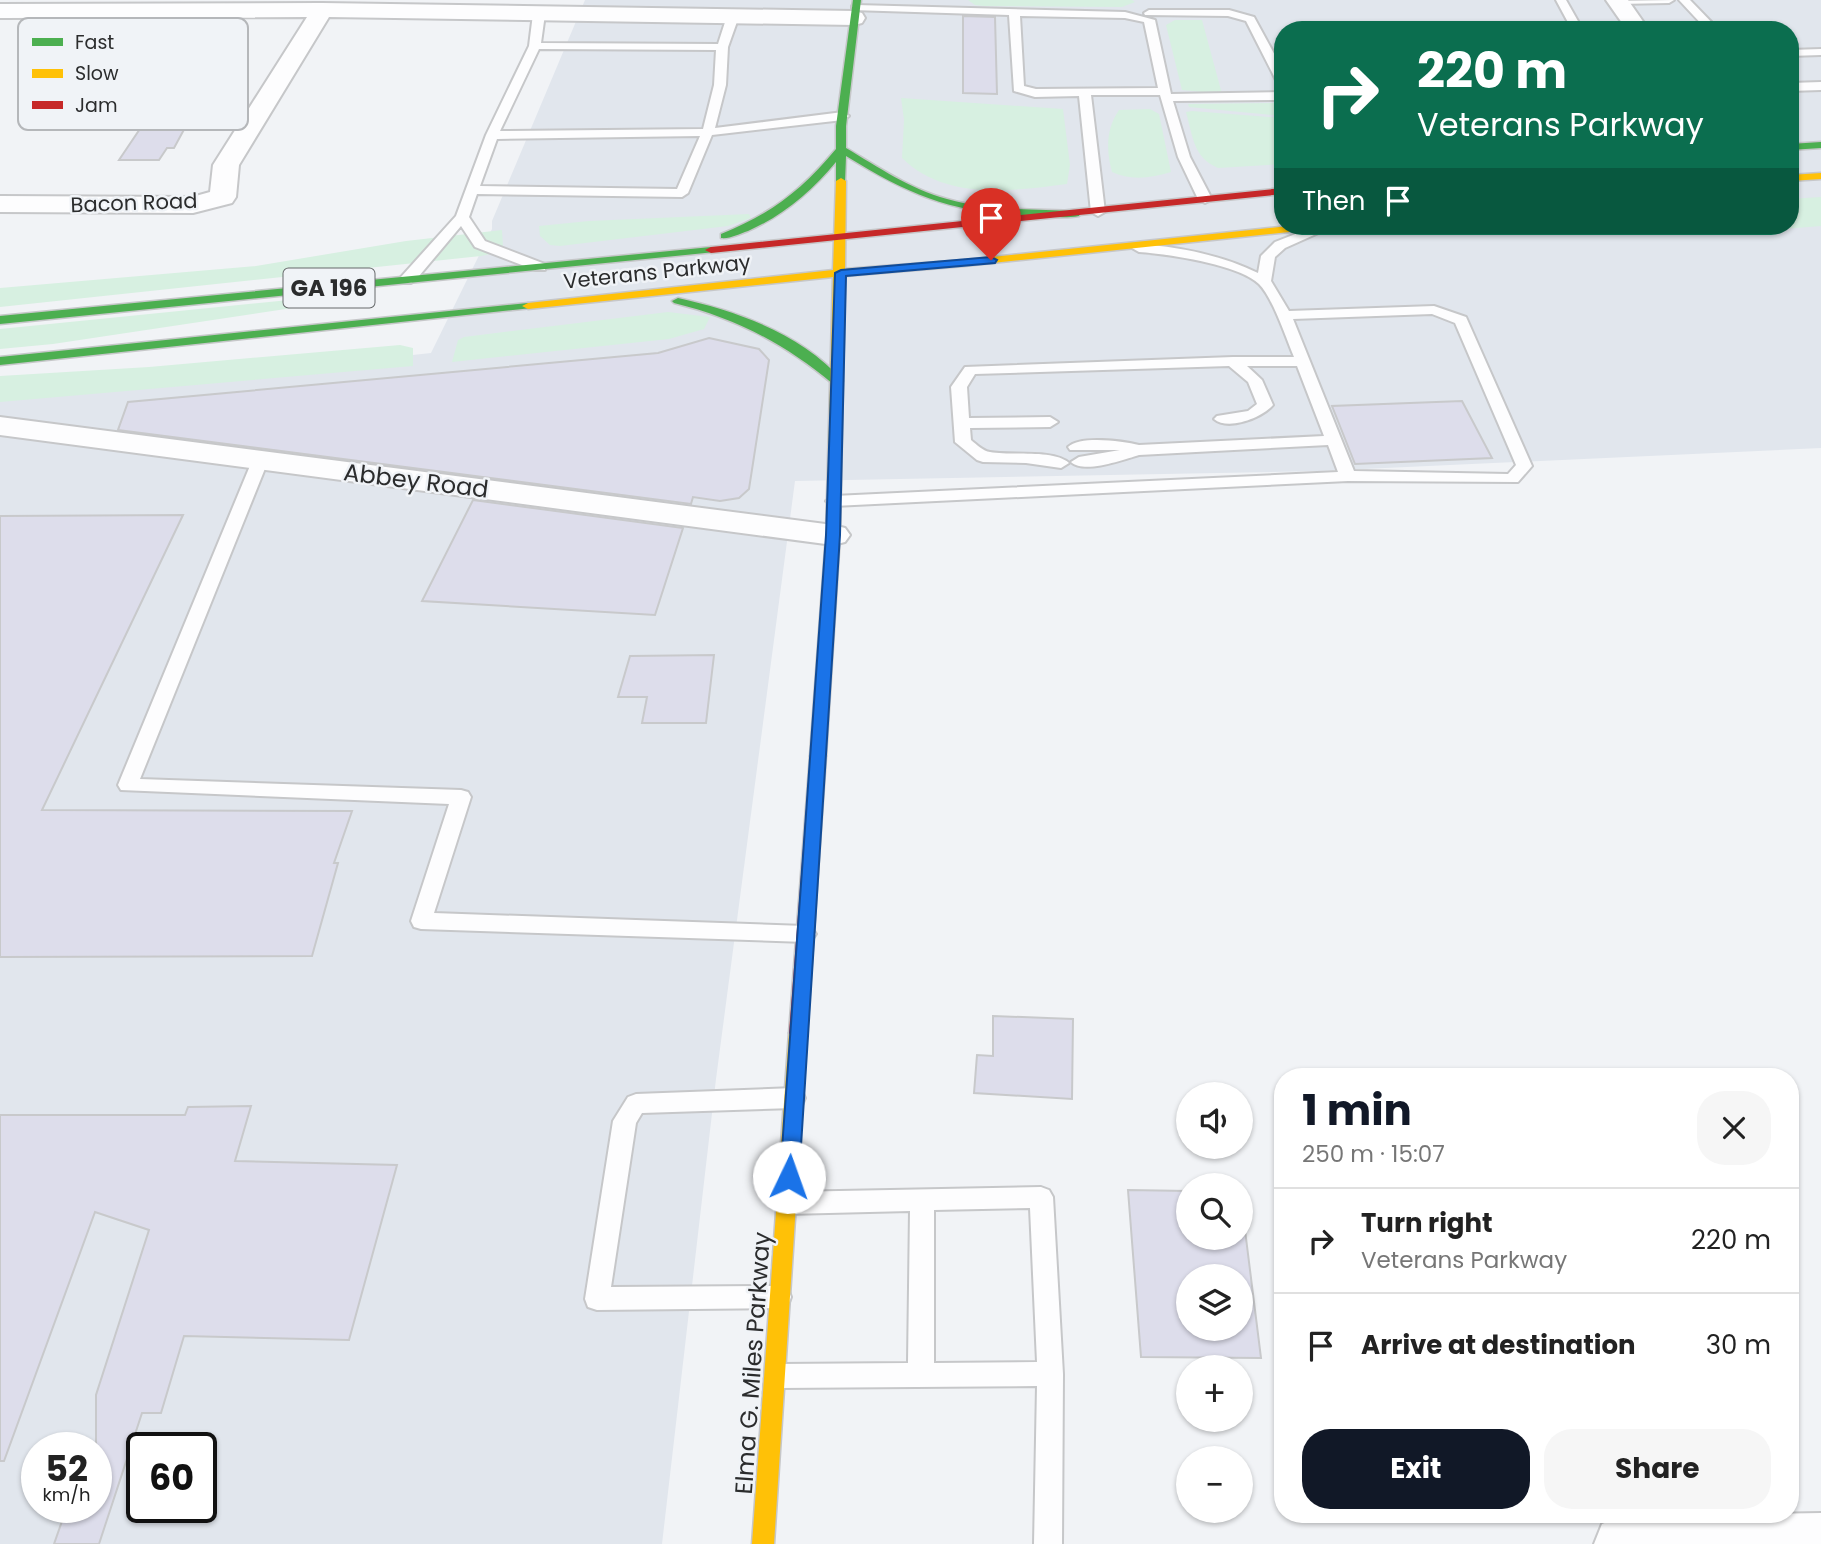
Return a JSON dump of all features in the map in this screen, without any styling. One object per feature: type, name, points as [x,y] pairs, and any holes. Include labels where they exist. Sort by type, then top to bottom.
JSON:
[{"type":"main road","name":"Elma G. Miles Parkway","points":[[763,1544],[778,1376],[780,1297],[793,1098],[833,535],[841,273],[841,149],[856,9]]},
{"type":"main road","points":[[1799,146],[1821,145]]},
{"type":"main road","points":[[841,149],[896,182],[928,197],[962,206],[1075,214]]},
{"type":"main road","name":"GA 196","points":[[657,255],[724,236],[782,211],[804,191],[841,149]]},
{"type":"main road","points":[[1799,177],[1821,176]]},
{"type":"main road","name":"Veterans Parkway","points":[[0,320],[1098,212],[1274,192]]},
{"type":"main road","name":"Veterans Parkway","points":[[0,361],[1274,231]]},
{"type":"main road","points":[[638,295],[694,304],[761,324],[808,354],[837,381]]},
{"type":"street","points":[[1617,1],[1631,21]]},
{"type":"street","points":[[0,11],[322,10],[733,16],[856,9]]},
{"type":"street","name":"Bacon Road","points":[[248,129],[322,10]]},
{"type":"street","name":"Bacon Road","points":[[0,204],[194,205],[223,197],[226,165],[248,130]]},
{"type":"street","name":"Abbey Road","points":[[0,426],[833,535]]},
{"type":"street","points":[[1622,1544],[1821,1541]]},
{"type":"lane","points":[[1147,0],[1170,117],[1192,178],[1205,200]]},
{"type":"lane","points":[[1561,0],[1573,21]]},
{"type":"lane","points":[[1617,1],[1669,0]]},
{"type":"lane","points":[[1684,0],[1705,21]]},
{"type":"lane","points":[[856,9],[948,5],[1014,12],[1149,17],[1229,13],[1251,19],[1274,64]]},
{"type":"lane","points":[[1014,12],[1018,88],[1035,93],[1274,96]]},
{"type":"lane","points":[[406,280],[425,265],[448,232],[463,217],[492,135],[535,46],[539,14]]},
{"type":"lane","points":[[472,190],[682,193],[708,133],[724,70],[722,47],[733,16]]},
{"type":"lane","points":[[535,46],[722,47]]},
{"type":"lane","points":[[1799,53],[1821,52]]},
{"type":"lane","points":[[1799,87],[1821,86]]},
{"type":"lane","points":[[1085,92],[1098,212]]},
{"type":"lane","points":[[492,135],[708,133],[780,128],[843,116]]},
{"type":"lane","points":[[463,217],[480,244],[540,267]]},
{"type":"lane","points":[[1264,281],[1268,256],[1280,245],[1305,235]]},
{"type":"lane","points":[[1117,247],[1198,254],[1235,265],[1264,281],[1284,315],[1348,476]]},
{"type":"lane","points":[[834,501],[1348,476],[1512,479],[1524,466],[1461,320],[1434,310],[1284,315]]},
{"type":"lane","points":[[1302,362],[1233,361],[970,370],[959,387],[963,442],[983,457],[1037,459],[1069,455],[1111,459],[1137,450],[1334,440]]},
{"type":"lane","points":[[1222,419],[1253,415],[1265,405],[1255,380],[1233,361]]},
{"type":"lane","points":[[962,423],[1050,422]]},
{"type":"lane","points":[[260,461],[128,785],[461,797],[421,921],[805,934]]},
{"type":"lane","points":[[780,1297],[597,1299],[625,1121],[636,1104],[793,1098]]},
{"type":"lane","points":[[788,1203],[1041,1197],[1051,1374],[1048,1544]]},
{"type":"lane","points":[[921,1374],[922,1200]]},
{"type":"lane","points":[[778,1376],[1051,1374]]},
{"type":"shaded area","points":[[585,0],[1821,0],[1821,448],[1320,471],[795,481],[716,1079],[662,1544],[0,1544],[0,400],[431,353],[492,229],[492,221]]},
{"type":"green space","points":[[968,0],[1135,2],[1122,7],[984,6],[975,5]]},
{"type":"green space","points":[[1175,20],[1202,20],[1222,94],[1182,90],[1166,25]]},
{"type":"green space","points":[[901,98],[1063,109],[1070,165],[1067,184],[980,190],[959,187],[919,172],[902,158],[904,120]]},
{"type":"green space","points":[[1274,103],[1274,115],[1189,107],[1188,104]]},
{"type":"green space","points":[[1150,109],[1159,114],[1171,172],[1141,178],[1112,172],[1108,140],[1119,110]]},
{"type":"green space","points":[[1186,112],[1274,117],[1274,165],[1218,168],[1199,152]]},
{"type":"green space","points":[[1821,197],[1821,226],[1799,228],[1799,198]]},
{"type":"green space","points":[[749,214],[751,218],[728,226],[560,246],[550,245],[540,236],[539,226],[589,221]]},
{"type":"green space","points":[[502,230],[503,247],[495,253],[481,256],[0,307],[0,288],[256,266],[406,241]]},
{"type":"green space","points":[[319,297],[319,304],[53,344],[0,349],[0,329]]},
{"type":"green space","points":[[668,312],[710,317],[704,329],[669,339],[452,362],[458,340],[464,337]]},
{"type":"green space","points":[[400,345],[413,348],[413,366],[0,402],[0,376],[149,367]]},
{"type":"building","points":[[963,16],[995,17],[997,94],[963,93]]},
{"type":"building","points":[[139,130],[184,130],[174,148],[167,148],[159,160],[119,160]]},
{"type":"building","points":[[709,338],[759,349],[769,360],[749,489],[739,498],[720,501],[693,497],[691,504],[118,430],[128,402],[658,353]]},
{"type":"building","points":[[1462,401],[1492,458],[1355,464],[1332,406]]},
{"type":"building","points":[[473,500],[683,528],[655,615],[422,601]]},
{"type":"building","points":[[183,515],[42,810],[352,811],[334,863],[338,863],[312,956],[0,957],[0,516]]},
{"type":"building","points":[[714,655],[706,723],[642,723],[647,697],[618,697],[630,656]]},
{"type":"building","points":[[993,1016],[1073,1019],[1072,1099],[974,1093],[977,1055],[993,1056]]},
{"type":"building","points":[[251,1106],[235,1161],[397,1165],[349,1340],[184,1336],[161,1413],[142,1413],[136,1432],[126,1432],[126,1462],[112,1504],[112,1432],[96,1432],[96,1395],[149,1230],[95,1212],[4,1461],[0,1461],[0,1115],[185,1115],[188,1107]]},
{"type":"building","points":[[1128,1190],[1176,1191],[1176,1250],[1248,1250],[1249,1264],[1176,1264],[1176,1341],[1253,1341],[1253,1294],[1261,1358],[1253,1358],[1253,1355],[1176,1355],[1176,1357],[1141,1357]]},
{"type":"building","points":[[61,1523],[106,1523],[99,1544],[54,1544]]},
{"type":"traffic: fast","points":[[841,181],[841,126],[857,0]]},
{"type":"traffic: fast","points":[[1799,146],[1821,145]]},
{"type":"traffic: fast","points":[[841,149],[902,185],[941,201],[991,210],[1075,214]]},
{"type":"traffic: fast","points":[[725,236],[778,211],[803,192],[841,149]]},
{"type":"traffic: fast","points":[[0,320],[711,250]]},
{"type":"traffic: fast","points":[[678,301],[723,313],[763,329],[801,352],[837,381]]},
{"type":"traffic: fast","points":[[0,361],[528,306]]},
{"type":"traffic: slow","points":[[1799,177],[1821,176]]},
{"type":"traffic: slow","points":[[818,756],[833,535],[841,181]]},
{"type":"traffic: slow","points":[[841,273],[1274,231]]},
{"type":"traffic: slow","points":[[528,306],[841,273]]},
{"type":"traffic: slow","points":[[763,1544],[798,1033]]},
{"type":"traffic: jam","points":[[841,237],[1274,192]]},
{"type":"traffic: jam","points":[[711,250],[841,237]]},
{"type":"traffic: jam","points":[[798,1033],[818,756]]},
{"type":"route","points":[[789,1177],[833,535],[841,273],[991,260]]}]
